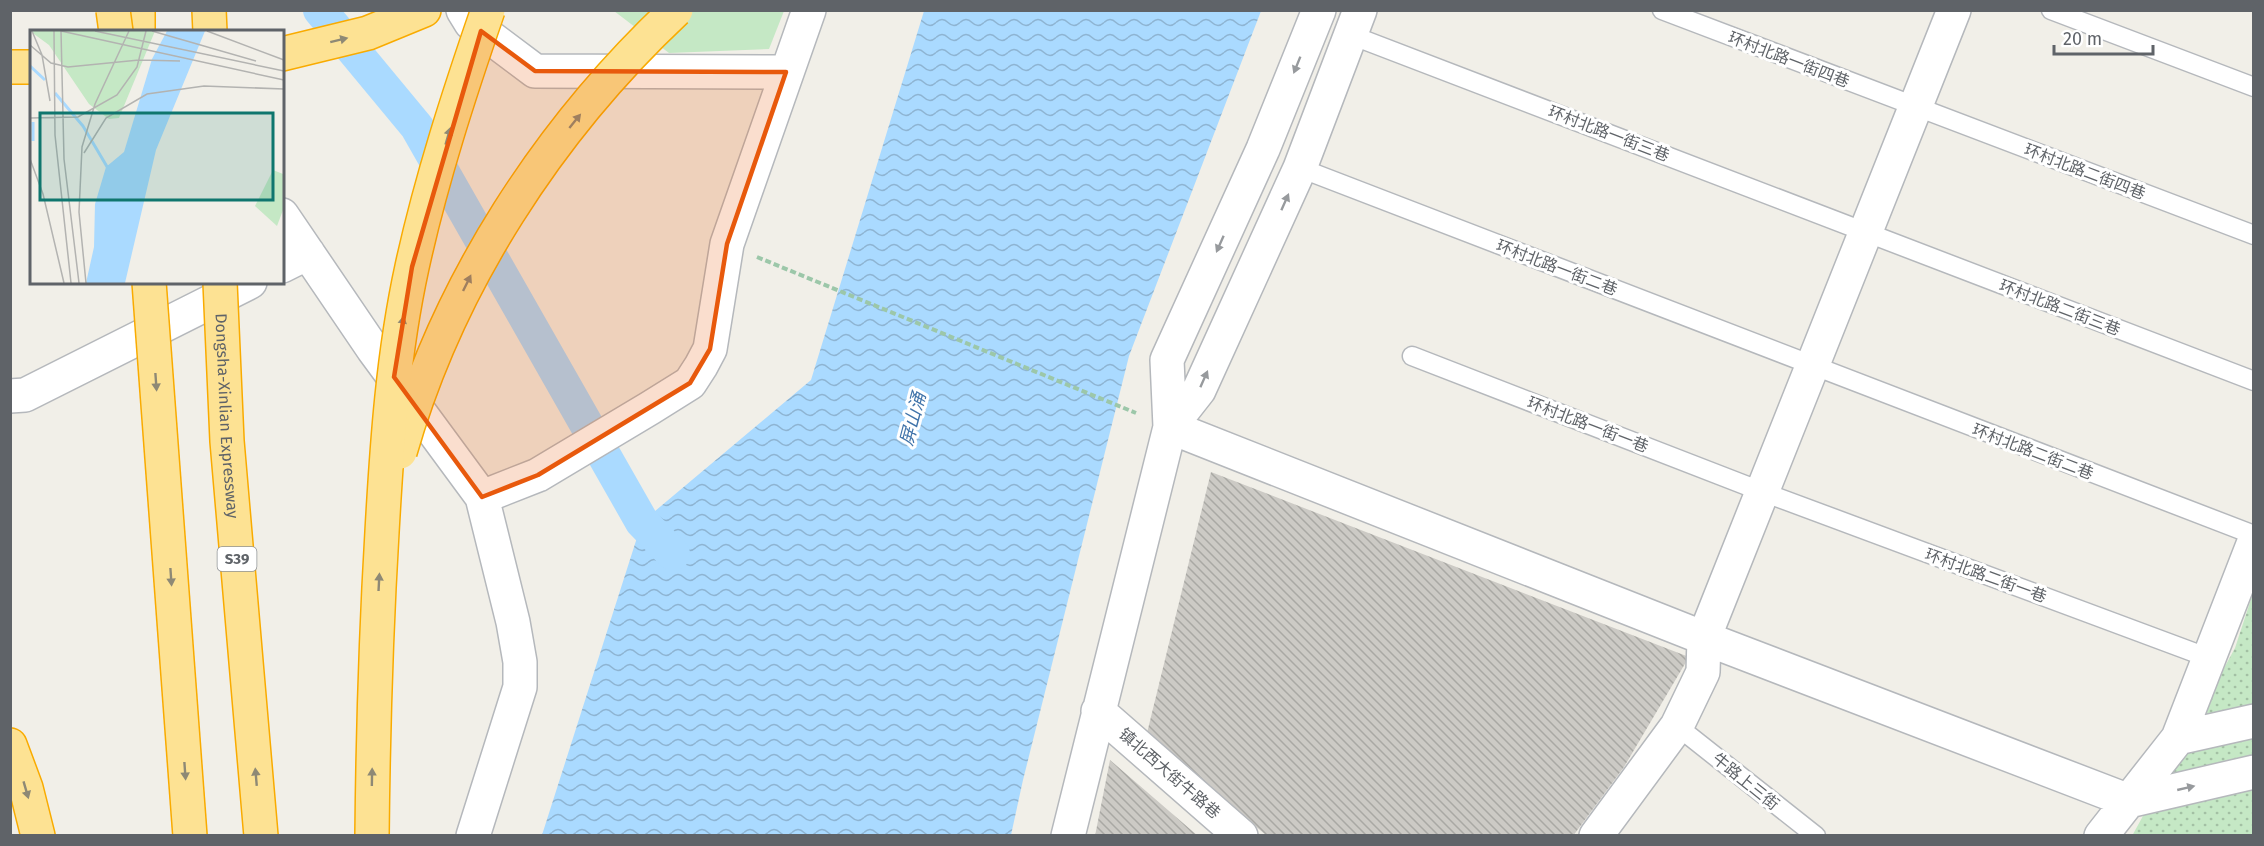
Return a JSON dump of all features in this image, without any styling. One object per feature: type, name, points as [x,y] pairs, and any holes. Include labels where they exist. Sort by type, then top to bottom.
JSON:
[{"type":"highway","points":[[113,10],[116,30]]},
{"type":"highway","points":[[138,10],[138,30]]},
{"type":"highway","points":[[209,10],[210,30]]},
{"type":"highway","points":[[284,54],[368,33],[424,10]]},
{"type":"highway","points":[[372,836],[376,632],[382,515],[390,413],[400,332],[412,267],[429,201],[464,79],[488,10]]},
{"type":"highway","points":[[382,515],[408,425],[433,358],[470,277],[533,174],[639,45],[676,10]]},
{"type":"highway","points":[[10,68],[30,67]]},
{"type":"highway","points":[[149,284],[190,836]]},
{"type":"highway","name":"Dongsha-Xinlian Expressway","points":[[220,284],[227,441],[261,836]]},
{"type":"highway","points":[[10,745],[26,788],[38,836]]},
{"type":"street","points":[[102,10],[121,30]]},
{"type":"street","points":[[463,10],[471,23],[535,71],[786,72]]},
{"type":"street","points":[[482,497],[538,475],[690,382],[710,349],[727,244],[809,10]]},
{"type":"street","points":[[1068,836],[1170,427],[1167,360],[1263,149],[1319,10]]},
{"type":"street","points":[[1597,835],[1677,726],[1703,672],[1704,638],[1954,10]]},
{"type":"street","points":[[1170,427],[1199,390],[1300,168],[1356,23]]},
{"type":"street","points":[[284,222],[295,260],[374,349],[482,497],[513,622],[520,662],[520,687],[473,836]]},
{"type":"street","points":[[10,396],[25,395],[246,284]]},
{"type":"street","points":[[1170,427],[1704,638],[2129,801],[2253,772]]},
{"type":"street","points":[[2101,836],[2178,738],[2253,542]]},
{"type":"street","name":"镇北西大街牛路巷","points":[[1098,711],[1241,836]]},
{"type":"street","points":[[2178,738],[2253,721]]},
{"type":"lane","name":"环村北路一街四巷","points":[[1662,10],[1916,107]]},
{"type":"lane","points":[[2051,10],[2253,87]]},
{"type":"lane","name":"环村北路一街三巷","points":[[1356,23],[1866,232]]},
{"type":"lane","name":"环村北路二街四巷","points":[[1916,107],[2253,235]]},
{"type":"lane","name":"环村北路一街二巷","points":[[1300,168],[1813,367]]},
{"type":"lane","name":"环村北路二街三巷","points":[[1866,232],[2253,381]]},
{"type":"lane","name":"环村北路一街一巷","points":[[1412,356],[1763,492]]},
{"type":"lane","name":"环村北路二街二巷","points":[[1813,367],[2253,535]]},
{"type":"lane","name":"环村北路二街一巷","points":[[1763,492],[2209,658]]},
{"type":"lane","name":"牛路上三街","points":[[1677,726],[1816,836]]},
{"type":"path","points":[[727,244],[1170,427]]},
{"type":"highlighted area","points":[[481,31],[535,71],[786,72],[727,244],[710,349],[690,383],[538,475],[482,497],[394,377],[412,267]]},
{"type":"green space","points":[[614,11],[784,11],[769,49],[669,53]]},
{"type":"green space","points":[[2253,593],[2253,835],[2132,836],[2235,648]]},
{"type":"water","name":"屏山涌","points":[[924,11],[1261,11],[1129,356],[1011,835],[542,835],[642,522],[811,380]]},
{"type":"building","points":[[1211,472],[1689,657],[1624,767],[1573,836],[1267,836],[1147,733]]},
{"type":"building","points":[[1110,760],[1198,836],[1095,836]]},
{"type":"waterway","points":[[320,10],[417,127],[642,522],[673,554]]}]
